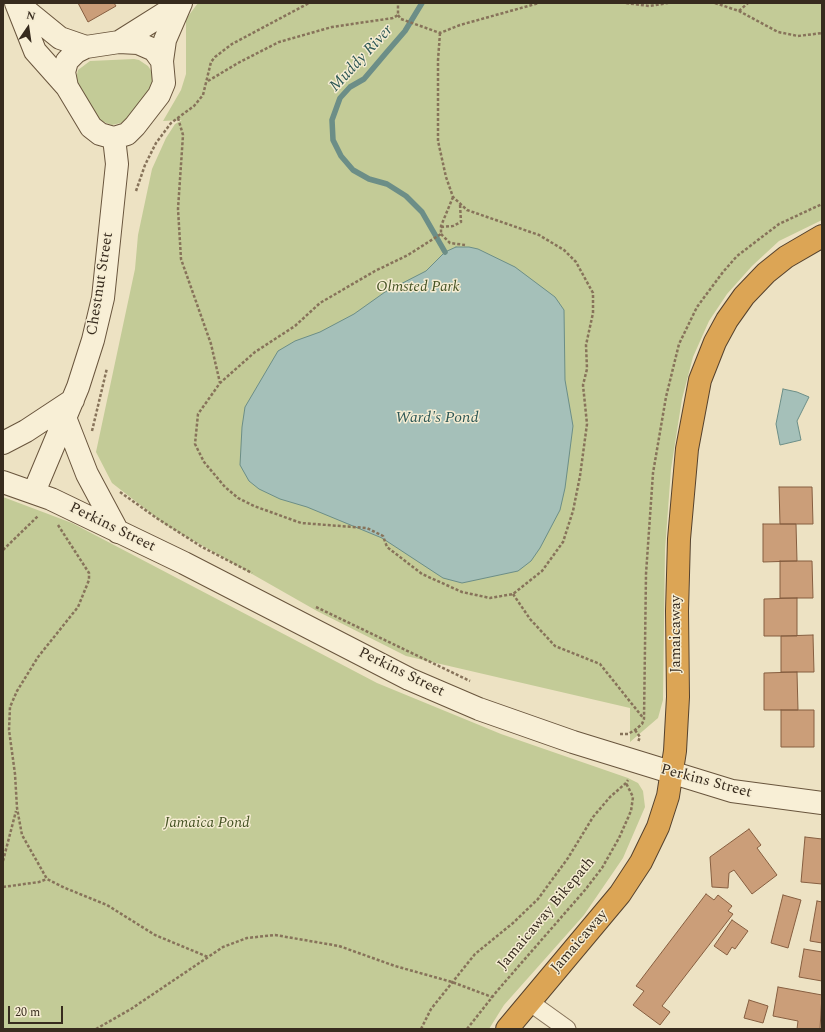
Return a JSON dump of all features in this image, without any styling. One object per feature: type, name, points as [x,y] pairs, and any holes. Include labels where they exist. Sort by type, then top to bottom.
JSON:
[{"type":"highway","name":"Jamaicaway","points":[[507,1029],[528,1001],[610,908],[633,876],[648,850],[658,827],[666,805],[672,774],[678,713],[677,611],[679,539],[687,449],[700,380],[715,342],[727,320],[744,296],[756,283],[786,257],[822,236]]},
{"type":"main road","points":[[17,3],[60,38],[86,47]]},
{"type":"main road","points":[[17,3],[35,51],[67,87],[91,127],[100,134],[114,138],[127,134],[144,116],[159,95],[164,82],[162,61],[165,40],[181,3]]},
{"type":"main road","points":[[119,42],[181,3]]},
{"type":"main road","points":[[67,87],[64,72],[67,61],[76,52],[86,47],[119,42],[146,45],[158,54],[162,61]]},
{"type":"main road","name":"Chestnut Street","points":[[34,492],[74,400],[93,340],[102,298],[117,164],[114,138]]},
{"type":"main road","points":[[3,443],[26,431],[74,400]]},
{"type":"main road","points":[[66,420],[86,474],[118,532]]},
{"type":"main road","name":"Perkins Street","points":[[3,482],[34,492],[184,563],[430,688],[479,709],[559,738],[732,792],[822,803]]},
{"type":"street","points":[[528,1001],[567,1029]]},
{"type":"path","points":[[135,195],[151,152],[167,128],[199,100],[208,81],[211,62],[222,50],[309,3]]},
{"type":"path","points":[[398,3],[398,15],[401,19],[426,30],[440,33],[460,25],[539,3]]},
{"type":"path","points":[[626,3],[649,6],[668,3]]},
{"type":"path","points":[[715,3],[739,11],[778,32],[798,36],[822,33]]},
{"type":"path","points":[[739,11],[748,3]]},
{"type":"path","points":[[208,81],[238,63],[279,42],[332,27],[370,22],[398,15]]},
{"type":"path","points":[[440,33],[438,60],[438,141],[446,177],[453,197],[467,210],[540,235],[564,250],[576,262],[593,293],[592,313],[586,345],[587,369],[584,385],[587,424],[580,476],[573,510],[563,542],[542,571],[514,594],[490,598],[462,592],[422,574],[387,547],[383,536],[367,528],[301,522],[254,506],[238,498],[225,487],[204,462],[195,444],[198,414],[220,383],[255,352],[295,326],[320,303],[375,271],[408,255],[440,234],[441,226],[453,197]]},
{"type":"path","points":[[178,118],[183,135],[178,209],[181,259],[210,344],[220,383]]},
{"type":"path","points":[[441,226],[454,226],[460,222],[460,204]]},
{"type":"path","points":[[440,234],[450,244],[465,245]]},
{"type":"path","points":[[92,433],[109,361]]},
{"type":"path","points":[[116,487],[158,519],[202,547],[255,575]]},
{"type":"path","points":[[3,550],[42,513]]},
{"type":"path","points":[[66,537],[89,573],[89,580],[78,607],[38,657],[17,691],[10,707],[9,730],[15,774],[17,808],[22,835],[47,879],[106,905],[155,935],[208,957]]},
{"type":"path","points":[[514,594],[530,619],[555,646],[600,664],[644,719]]},
{"type":"path","points":[[309,603],[477,685]]},
{"type":"path","points":[[617,734],[625,734],[635,730]]},
{"type":"path","name":"Jamaicaway Bikepath","points":[[452,982],[475,954],[513,923],[538,899],[568,858],[593,817],[610,797],[626,783],[633,797],[631,811],[619,838],[602,868],[582,894],[466,1029]]},
{"type":"path","points":[[3,861],[17,808]]},
{"type":"path","points":[[3,887],[39,882],[47,879]]},
{"type":"path","points":[[96,1029],[130,1009],[223,947],[246,938],[275,935],[339,946],[395,966],[452,982],[492,997]]},
{"type":"path","points":[[421,1029],[431,1008],[452,982]]},
{"type":"green space","name":"Olmsted Park","points":[[198,3],[822,3],[822,220],[779,241],[752,266],[727,294],[709,321],[693,357],[682,399],[671,469],[665,550],[663,700],[658,718],[630,742],[630,708],[406,656],[317,611],[166,525],[112,483],[96,452],[135,269],[138,235],[152,169],[166,138],[175,124],[182,120],[163,121],[181,90],[186,74],[186,19]]},
{"type":"green space","points":[[139,60],[148,66],[152,72],[152,87],[125,122],[112,125],[101,121],[89,107],[75,83],[78,70],[90,61]]},
{"type":"green space","name":"Jamaica Pond","points":[[3,497],[72,523],[377,683],[501,734],[628,778],[638,783],[643,791],[645,807],[623,858],[584,915],[504,1005],[489,1029],[3,1029]]},
{"type":"water","name":"Ward's Pond","points":[[456,247],[478,249],[515,267],[555,297],[564,310],[565,380],[573,426],[565,488],[560,510],[540,548],[531,561],[518,571],[462,583],[443,578],[382,538],[307,507],[280,499],[259,489],[249,481],[240,465],[242,427],[245,407],[278,351],[295,341],[320,332],[354,314],[385,292],[426,271],[445,252]]},
{"type":"water","points":[[783,389],[797,392],[809,397],[797,421],[801,440],[780,445],[776,424]]},
{"type":"building","points":[[78,3],[114,3],[116,6],[88,22]]},
{"type":"building","points":[[779,487],[812,487],[813,524],[780,524]]},
{"type":"building","points":[[763,524],[796,524],[797,561],[763,562]]},
{"type":"building","points":[[780,561],[812,561],[813,598],[780,598]]},
{"type":"building","points":[[797,598],[797,636],[764,636],[764,599]]},
{"type":"building","points":[[813,635],[814,672],[781,672],[781,636]]},
{"type":"building","points":[[797,672],[798,710],[764,710],[764,673]]},
{"type":"building","points":[[781,710],[814,710],[814,747],[781,747]]},
{"type":"building","points":[[749,829],[761,845],[757,848],[777,875],[752,894],[734,870],[729,873],[728,888],[712,887],[710,857]]},
{"type":"building","points":[[805,837],[822,839],[822,884],[801,882]]},
{"type":"building","points":[[706,894],[714,900],[718,895],[732,906],[728,911],[733,914],[662,1006],[670,1012],[660,1025],[633,1005],[644,991],[636,986]]},
{"type":"building","points":[[783,895],[801,900],[788,948],[771,943]]},
{"type":"building","points":[[817,901],[822,902],[822,943],[810,941]]},
{"type":"building","points":[[732,920],[748,931],[735,949],[732,947],[727,955],[714,946]]},
{"type":"building","points":[[804,949],[822,952],[822,981],[799,977]]},
{"type":"building","points":[[778,987],[822,995],[820,1029],[797,1029],[798,1021],[773,1016]]},
{"type":"building","points":[[749,1000],[768,1006],[763,1023],[744,1018]]},
{"type":"waterway","name":"Muddy River","points":[[422,3],[405,31],[364,79],[350,87],[340,98],[332,120],[333,140],[341,156],[353,170],[369,179],[387,184],[406,196],[422,212],[445,252]]}]
